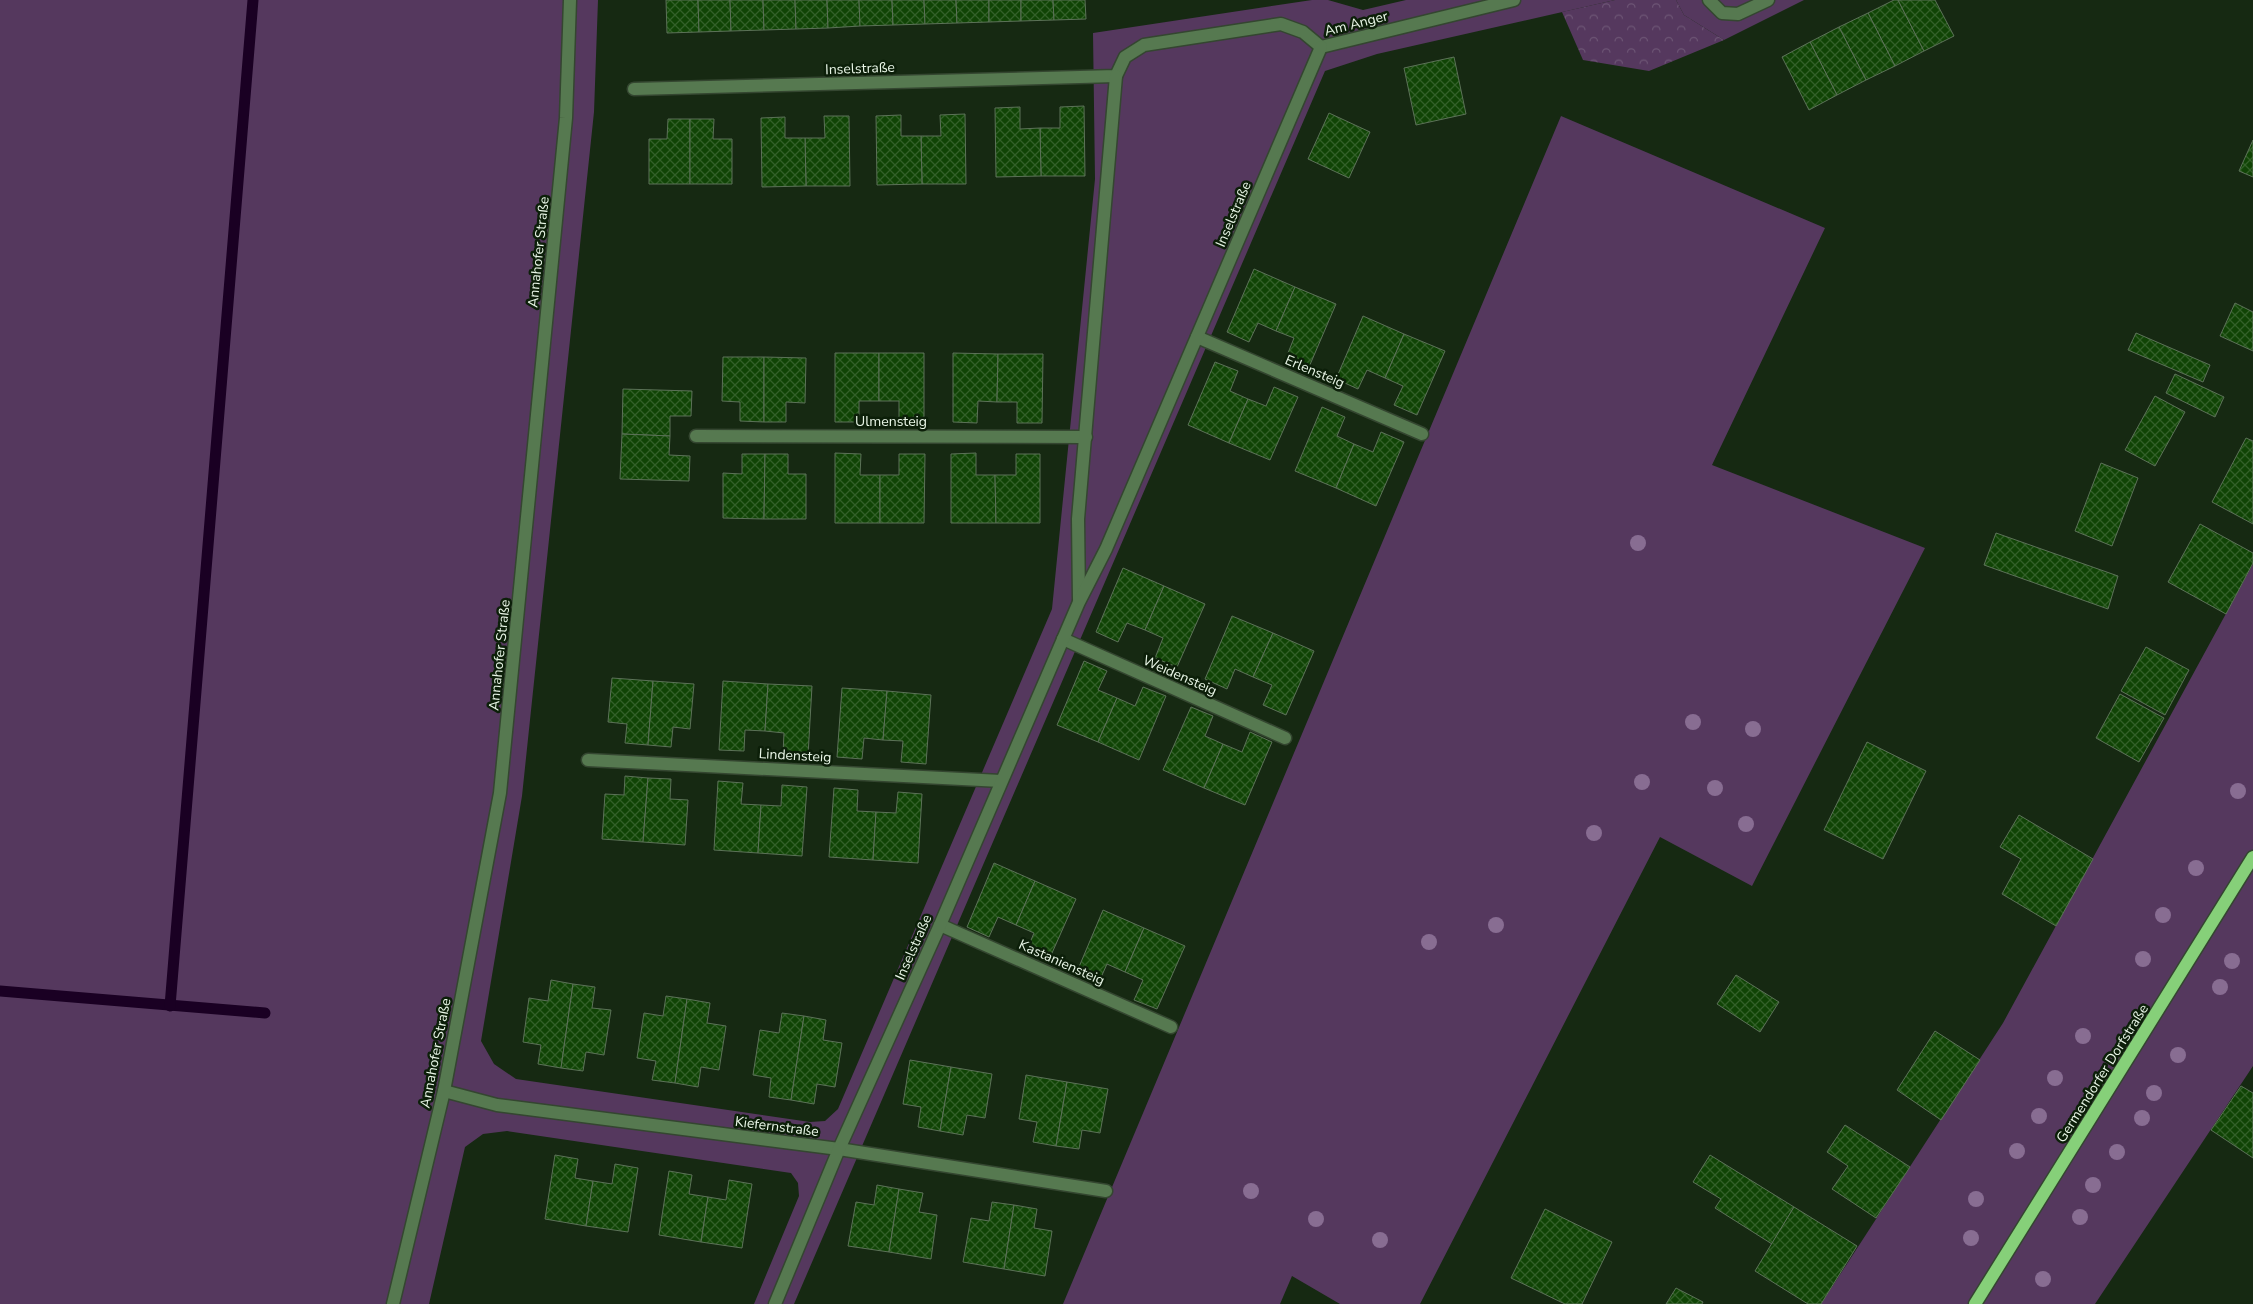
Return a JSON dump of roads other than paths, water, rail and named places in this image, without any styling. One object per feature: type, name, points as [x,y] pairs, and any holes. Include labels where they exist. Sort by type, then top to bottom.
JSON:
[{"type":"main road","name":"Germendorfer Dorfstraße","points":[[1975,1304],[2253,857]]},
{"type":"street","name":"Annahofer Straße","points":[[393,1304],[444,1091],[500,793],[566,118],[570,0]]},
{"type":"street","name":"Am Anger","points":[[1321,47],[1514,0]]},
{"type":"street","points":[[1709,0],[1722,13],[1738,14],[1768,0]]},
{"type":"street","name":"Inselstraße","points":[[775,1304],[839,1149],[940,924],[1079,602],[1106,549],[1321,47],[1303,32],[1281,24],[1144,45],[1125,57],[1116,76],[1078,519],[1079,602]]},
{"type":"street","name":"Inselstraße","points":[[634,90],[1116,76]]},
{"type":"street","name":"Erlensteig","points":[[1197,337],[1422,434]]},
{"type":"street","name":"Ulmensteig","points":[[696,436],[1086,437]]},
{"type":"street","name":"Weidensteig","points":[[1063,639],[1285,738]]},
{"type":"street","name":"Lindensteig","points":[[588,760],[1001,781]]},
{"type":"street","name":"Kastaniensteig","points":[[940,924],[1171,1027]]},
{"type":"street","name":"Kiefernstraße","points":[[444,1091],[497,1105],[839,1149],[1106,1190]]},
{"type":"waterway","points":[[170,1006],[253,0]]},
{"type":"waterway","points":[[0,991],[265,1013]]}]
